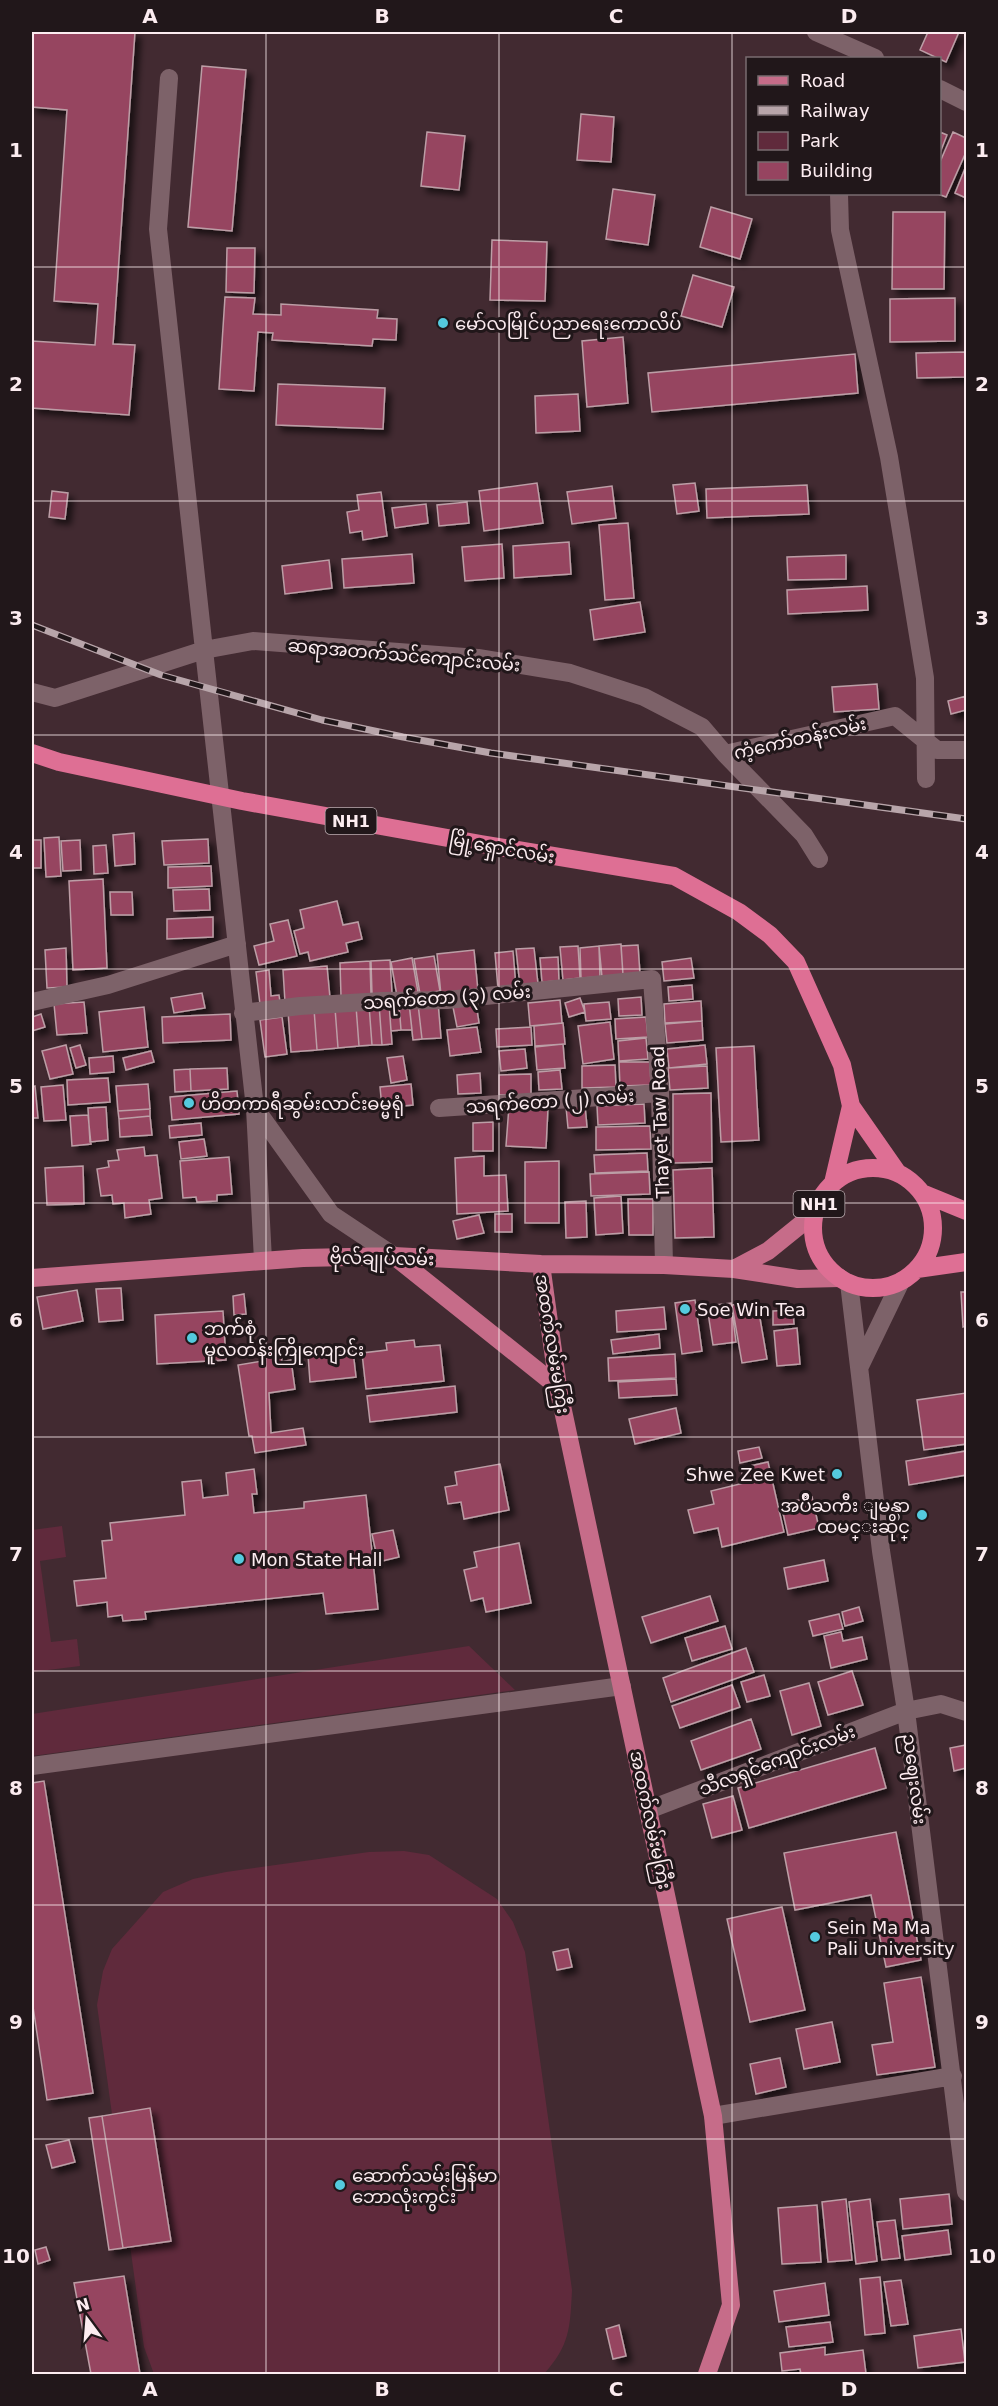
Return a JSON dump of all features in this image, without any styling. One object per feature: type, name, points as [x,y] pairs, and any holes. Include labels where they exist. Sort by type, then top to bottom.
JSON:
[{"type":"highway","name":"မြို့ရှောင်လမ်း","points":[[32,753],[59,762],[242,801],[674,876],[739,912],[770,935],[796,962],[842,1065],[851,1106],[897,1172]]},
{"type":"highway","name":"မြို့ရှောင်လမ်း","points":[[832,1183],[851,1106]]},
{"type":"highway","name":"NH1","points":[[880,1168],[897,1172],[911,1181],[922,1193],[931,1212],[933,1232],[928,1252],[917,1269],[901,1281],[884,1287],[867,1288],[845,1280],[826,1265],[817,1250],[813,1231],[815,1213],[822,1197],[832,1183],[847,1174],[863,1169],[880,1168]]},
{"type":"highway","name":"NH1","points":[[922,1193],[966,1211]]},
{"type":"highway","name":"NH1","points":[[917,1269],[966,1262]]},
{"type":"main road","points":[[734,1269],[768,1251],[815,1213]]},
{"type":"main road","name":"ဗိုလ်ချုပ်လမ်း","points":[[32,1278],[263,1260],[394,1256],[541,1264],[664,1265],[734,1269],[798,1279],[845,1280]]},
{"type":"main road","points":[[394,1256],[558,1387]]},
{"type":"main road","name":"အထက်လမ်းမကြီး","points":[[541,1264],[558,1387],[713,2116],[731,2305],[707,2374]]},
{"type":"street","points":[[816,32],[850,53],[870,57]]},
{"type":"street","points":[[169,78],[158,229],[255,1108],[263,1260]]},
{"type":"street","points":[[941,90],[966,102]]},
{"type":"street","points":[[839,195],[840,230],[889,457],[925,678],[926,779]]},
{"type":"street","name":"ဆရာအတက်သင်ကျောင်းလမ်း","points":[[32,692],[55,698],[204,650],[253,641],[478,658],[570,673],[644,697],[702,727],[725,754]]},
{"type":"street","name":"ကံ့ကော်တန်းလမ်း","points":[[725,754],[895,716],[937,750],[966,750]]},
{"type":"street","name":"ကံ့ကော်တန်းလမ်း","points":[[725,754],[804,835],[819,860]]},
{"type":"street","points":[[32,1002],[108,985],[237,944]]},
{"type":"street","name":"သရက်တော (၃) လမ်း","points":[[243,1013],[300,1006],[447,1000],[652,979]]},
{"type":"street","name":"Thayet Taw Road","points":[[652,979],[660,1093],[664,1265]]},
{"type":"street","name":"သရက်တော (၂) လမ်း","points":[[439,1108],[660,1093]]},
{"type":"street","points":[[255,1108],[331,1214],[394,1256]]},
{"type":"street","name":"ညဈေးလမ်း","points":[[845,1280],[860,1366],[881,1551],[906,1711],[953,2076],[963,2119],[966,2192]]},
{"type":"street","points":[[860,1366],[901,1281]]},
{"type":"street","points":[[32,1766],[622,1686]]},
{"type":"street","name":"သီလရှင်ကျောင်းလမ်း","points":[[648,1810],[906,1711],[941,1704],[966,1712]]},
{"type":"street","points":[[713,2116],[953,2076]]},
{"type":"green space","points":[[62,1526],[66,1557],[40,1561],[51,1642],[77,1639],[80,1666],[32,1672],[32,1530]]},
{"type":"green space","points":[[469,1646],[515,1690],[32,1756],[32,1714]]},
{"type":"green space","name":"ဆောက်သမ်းမြန်မာ ဘောလုံးကွင်း","points":[[404,1851],[429,1855],[497,1899],[513,1922],[525,1952],[572,2290],[569,2326],[564,2345],[544,2374],[154,2374],[144,2347],[97,2005],[103,1971],[112,1949],[163,1892],[193,1879],[226,1872],[369,1852]]},
{"type":"building","points":[[32,32],[135,32],[113,344],[135,345],[129,415],[32,408],[32,341],[95,345],[98,304],[54,301],[67,110],[32,107]]},
{"type":"building","points":[[928,32],[959,32],[946,62],[941,60],[941,57],[935,57],[920,50]]},
{"type":"building","points":[[202,66],[246,70],[232,231],[188,227]]},
{"type":"building","points":[[581,114],[614,117],[611,162],[577,160]]},
{"type":"building","points":[[427,132],[465,136],[459,190],[421,186]]},
{"type":"building","points":[[941,132],[947,135],[941,150]]},
{"type":"building","points":[[953,132],[966,138],[966,152],[946,197],[941,195],[941,160]]},
{"type":"building","points":[[966,166],[966,198],[955,193]]},
{"type":"building","points":[[613,189],[655,195],[648,245],[606,239]]},
{"type":"building","points":[[711,207],[752,219],[740,259],[700,247]]},
{"type":"building","points":[[893,212],[945,212],[944,289],[892,289]]},
{"type":"building","points":[[492,240],[547,242],[545,301],[490,300]]},
{"type":"building","points":[[227,248],[255,248],[254,293],[226,292]]},
{"type":"building","points":[[693,275],[734,287],[722,327],[681,316]]},
{"type":"building","points":[[225,297],[255,298],[253,314],[281,315],[281,304],[378,310],[377,318],[397,319],[396,340],[373,339],[372,346],[272,340],[273,333],[258,332],[254,391],[219,389]]},
{"type":"building","points":[[955,298],[955,341],[890,342],[890,299]]},
{"type":"building","points":[[623,337],[628,403],[587,407],[582,341]]},
{"type":"building","points":[[965,352],[965,377],[917,378],[916,353]]},
{"type":"building","points":[[855,354],[858,393],[652,412],[648,373]]},
{"type":"building","points":[[278,384],[385,388],[383,429],[276,425]]},
{"type":"building","points":[[578,394],[580,431],[536,433],[535,396]]},
{"type":"building","points":[[537,483],[543,523],[484,531],[479,491]]},
{"type":"building","points":[[695,483],[699,511],[677,514],[673,485]]},
{"type":"building","points":[[807,485],[809,514],[707,518],[706,489]]},
{"type":"building","points":[[612,486],[616,518],[572,524],[567,492]]},
{"type":"building","points":[[52,491],[68,493],[65,519],[49,517]]},
{"type":"building","points":[[381,492],[387,536],[363,540],[362,531],[350,533],[347,512],[359,510],[357,495]]},
{"type":"building","points":[[467,502],[469,523],[439,526],[437,505]]},
{"type":"building","points":[[426,504],[428,523],[395,528],[392,508]]},
{"type":"building","points":[[628,523],[634,598],[605,600],[599,525]]},
{"type":"building","points":[[569,542],[571,574],[514,578],[513,546]]},
{"type":"building","points":[[502,544],[504,578],[465,581],[462,547]]},
{"type":"building","points":[[412,554],[414,583],[344,588],[342,559]]},
{"type":"building","points":[[846,555],[846,579],[788,580],[787,557]]},
{"type":"building","points":[[329,560],[332,588],[285,594],[282,566]]},
{"type":"building","points":[[867,586],[868,610],[788,614],[787,590]]},
{"type":"building","points":[[640,602],[645,632],[594,640],[590,610]]},
{"type":"building","points":[[877,684],[879,709],[834,712],[832,687]]},
{"type":"building","points":[[966,696],[966,710],[951,714],[948,701]]},
{"type":"building","points":[[134,833],[135,864],[115,866],[113,835]]},
{"type":"building","points":[[59,837],[61,876],[46,877],[44,838]]},
{"type":"building","points":[[208,839],[209,863],[164,865],[162,841]]},
{"type":"building","points":[[32,840],[41,840],[41,868],[32,868]]},
{"type":"building","points":[[80,840],[81,870],[63,871],[61,841]]},
{"type":"building","points":[[106,845],[108,873],[94,874],[93,846]]},
{"type":"building","points":[[211,866],[212,886],[168,888],[168,867]]},
{"type":"building","points":[[103,879],[107,968],[73,970],[69,881]]},
{"type":"building","points":[[209,889],[210,910],[174,911],[173,890]]},
{"type":"building","points":[[110,892],[132,892],[133,915],[111,915]]},
{"type":"building","points":[[337,901],[343,925],[358,922],[362,939],[346,943],[348,952],[310,961],[308,952],[300,954],[294,931],[304,928],[300,910]]},
{"type":"building","points":[[213,917],[213,937],[167,939],[167,919]]},
{"type":"building","points":[[288,920],[297,956],[259,965],[254,946],[274,941],[270,924]]},
{"type":"building","points":[[621,944],[623,975],[602,977],[599,946]]},
{"type":"building","points":[[638,945],[640,974],[623,975],[621,946]]},
{"type":"building","points":[[578,946],[580,978],[563,980],[560,947]]},
{"type":"building","points":[[599,946],[600,977],[581,978],[580,948]]},
{"type":"building","points":[[66,948],[67,987],[47,988],[45,950]]},
{"type":"building","points":[[534,948],[538,984],[520,986],[516,949]]},
{"type":"building","points":[[474,950],[478,991],[441,995],[437,954]]},
{"type":"building","points":[[513,951],[516,987],[498,989],[495,953]]},
{"type":"building","points":[[434,956],[440,991],[420,994],[414,959]]},
{"type":"building","points":[[558,957],[559,981],[542,982],[540,958]]},
{"type":"building","points":[[412,958],[418,992],[397,996],[391,962]]},
{"type":"building","points":[[691,958],[694,978],[664,981],[662,962]]},
{"type":"building","points":[[390,960],[392,993],[372,994],[371,961]]},
{"type":"building","points":[[370,961],[371,995],[341,996],[340,963]]},
{"type":"building","points":[[327,966],[330,998],[285,1002],[283,970]]},
{"type":"building","points":[[269,970],[271,996],[279,995],[280,1002],[260,1004],[256,972]]},
{"type":"building","points":[[692,985],[693,999],[669,1001],[668,987]]},
{"type":"building","points":[[202,993],[205,1008],[174,1013],[171,998]]},
{"type":"building","points":[[641,997],[642,1015],[619,1016],[618,999]]},
{"type":"building","points":[[580,998],[585,1012],[569,1017],[565,1003]]},
{"type":"building","points":[[560,1000],[562,1023],[530,1026],[528,1003]]},
{"type":"building","points":[[701,1001],[702,1021],[665,1023],[664,1004]]},
{"type":"building","points":[[84,1002],[87,1033],[57,1035],[54,1004]]},
{"type":"building","points":[[438,1002],[441,1038],[422,1039],[418,1004]]},
{"type":"building","points":[[609,1002],[611,1019],[586,1021],[584,1004]]},
{"type":"building","points":[[389,1003],[392,1044],[382,1045],[379,1004]]},
{"type":"building","points":[[389,1003],[399,1004],[401,1030],[391,1031]]},
{"type":"building","points":[[409,1003],[412,1030],[401,1030],[399,1004]]},
{"type":"building","points":[[409,1003],[418,1004],[422,1039],[413,1040]]},
{"type":"building","points":[[476,1003],[479,1023],[457,1027],[453,1007]]},
{"type":"building","points":[[379,1004],[382,1045],[372,1045],[369,1005]]},
{"type":"building","points":[[369,1005],[372,1045],[359,1046],[356,1006]]},
{"type":"building","points":[[356,1006],[359,1046],[338,1048],[335,1008]]},
{"type":"building","points":[[144,1007],[148,1047],[103,1052],[99,1012]]},
{"type":"building","points":[[335,1008],[338,1048],[317,1050],[314,1009]]},
{"type":"building","points":[[314,1009],[317,1050],[291,1052],[288,1011]]},
{"type":"building","points":[[41,1014],[45,1027],[32,1031],[32,1017]]},
{"type":"building","points":[[230,1014],[231,1040],[163,1043],[162,1017]]},
{"type":"building","points":[[282,1017],[287,1054],[265,1057],[260,1020]]},
{"type":"building","points":[[646,1017],[648,1037],[616,1039],[615,1019]]},
{"type":"building","points":[[702,1021],[703,1040],[667,1043],[665,1024]]},
{"type":"building","points":[[610,1022],[614,1059],[583,1064],[578,1026]]},
{"type":"building","points":[[563,1023],[565,1044],[535,1046],[534,1026]]},
{"type":"building","points":[[477,1027],[481,1052],[450,1056],[447,1030]]},
{"type":"building","points":[[531,1027],[532,1045],[497,1047],[496,1029]]},
{"type":"building","points":[[646,1038],[648,1059],[619,1061],[618,1041]]},
{"type":"building","points":[[563,1044],[565,1068],[537,1070],[535,1047]]},
{"type":"building","points":[[66,1045],[73,1074],[50,1079],[42,1051]]},
{"type":"building","points":[[80,1045],[86,1065],[76,1068],[70,1048]]},
{"type":"building","points":[[705,1045],[707,1064],[669,1068],[667,1049]]},
{"type":"building","points":[[754,1046],[759,1140],[721,1142],[716,1048]]},
{"type":"building","points":[[525,1049],[527,1068],[501,1071],[499,1051]]},
{"type":"building","points":[[151,1051],[154,1062],[126,1070],[123,1058]]},
{"type":"building","points":[[113,1056],[114,1072],[90,1074],[89,1058]]},
{"type":"building","points":[[403,1056],[407,1080],[391,1083],[387,1058]]},
{"type":"building","points":[[619,1062],[650,1062],[651,1085],[620,1086]]},
{"type":"building","points":[[615,1065],[616,1087],[582,1088],[582,1066]]},
{"type":"building","points":[[707,1066],[708,1088],[670,1090],[668,1068]]},
{"type":"building","points":[[227,1068],[228,1089],[191,1091],[190,1069]]},
{"type":"building","points":[[190,1069],[191,1091],[175,1092],[174,1070]]},
{"type":"building","points":[[560,1070],[562,1089],[539,1090],[538,1072]]},
{"type":"building","points":[[480,1073],[481,1093],[458,1094],[457,1075]]},
{"type":"building","points":[[531,1074],[531,1095],[499,1095],[499,1075]]},
{"type":"building","points":[[108,1078],[110,1102],[68,1105],[67,1080]]},
{"type":"building","points":[[148,1084],[150,1109],[118,1111],[116,1086]]},
{"type":"building","points":[[411,1084],[413,1105],[382,1108],[380,1087]]},
{"type":"building","points":[[63,1085],[66,1120],[44,1121],[41,1087]]},
{"type":"building","points":[[35,1086],[38,1118],[32,1118],[32,1087]]},
{"type":"building","points":[[237,1091],[239,1114],[172,1120],[170,1097]]},
{"type":"building","points":[[711,1093],[712,1162],[673,1163],[673,1094]]},
{"type":"building","points":[[644,1104],[645,1123],[598,1125],[597,1106]]},
{"type":"building","points":[[585,1105],[587,1127],[568,1128],[566,1107]]},
{"type":"building","points":[[509,1106],[548,1108],[546,1148],[506,1146]]},
{"type":"building","points":[[106,1107],[108,1140],[90,1142],[88,1108]]},
{"type":"building","points":[[150,1109],[150,1116],[119,1119],[118,1111]]},
{"type":"building","points":[[88,1115],[91,1144],[72,1146],[70,1116]]},
{"type":"building","points":[[150,1116],[152,1135],[120,1137],[119,1119]]},
{"type":"building","points":[[493,1122],[493,1151],[473,1151],[473,1123]]},
{"type":"building","points":[[201,1123],[202,1135],[170,1138],[169,1126]]},
{"type":"building","points":[[650,1126],[651,1149],[596,1150],[596,1127]]},
{"type":"building","points":[[204,1139],[207,1156],[181,1159],[179,1142]]},
{"type":"building","points":[[144,1147],[145,1156],[157,1155],[162,1198],[149,1200],[151,1214],[125,1218],[124,1203],[113,1204],[112,1195],[101,1196],[97,1169],[109,1167],[108,1161],[119,1160],[117,1150]]},
{"type":"building","points":[[647,1153],[648,1171],[595,1173],[594,1155]]},
{"type":"building","points":[[484,1156],[484,1176],[506,1175],[508,1211],[457,1214],[455,1158]]},
{"type":"building","points":[[229,1157],[232,1194],[217,1195],[217,1201],[197,1202],[196,1197],[183,1198],[180,1161]]},
{"type":"building","points":[[559,1161],[559,1223],[525,1223],[525,1162]]},
{"type":"building","points":[[83,1166],[84,1204],[47,1205],[45,1168]]},
{"type":"building","points":[[712,1168],[714,1237],[675,1238],[673,1170]]},
{"type":"building","points":[[649,1172],[650,1194],[591,1196],[590,1174]]},
{"type":"building","points":[[621,1196],[623,1233],[596,1235],[594,1198]]},
{"type":"building","points":[[628,1199],[653,1199],[653,1235],[629,1235]]},
{"type":"building","points":[[586,1201],[587,1237],[566,1238],[565,1202]]},
{"type":"building","points":[[495,1214],[512,1214],[512,1232],[495,1232]]},
{"type":"building","points":[[479,1215],[484,1233],[457,1239],[453,1221]]},
{"type":"building","points":[[121,1288],[123,1320],[99,1322],[96,1289]]},
{"type":"building","points":[[77,1290],[83,1321],[43,1329],[37,1297]]},
{"type":"building","points":[[961,1292],[966,1292],[966,1326],[963,1327]]},
{"type":"building","points":[[244,1294],[246,1314],[234,1315],[233,1296]]},
{"type":"building","points":[[695,1300],[702,1351],[682,1354],[675,1303]]},
{"type":"building","points":[[757,1301],[767,1359],[742,1363],[732,1305]]},
{"type":"building","points":[[731,1303],[736,1342],[713,1345],[707,1306]]},
{"type":"building","points":[[664,1307],[666,1329],[617,1332],[616,1311]]},
{"type":"building","points":[[793,1310],[794,1324],[773,1325],[773,1311]]},
{"type":"building","points":[[223,1311],[226,1360],[157,1364],[155,1315]]},
{"type":"building","points":[[797,1328],[800,1364],[777,1366],[774,1331]]},
{"type":"building","points":[[659,1334],[660,1348],[613,1354],[611,1340]]},
{"type":"building","points":[[414,1340],[415,1347],[440,1345],[444,1381],[366,1389],[362,1353],[387,1350],[386,1343]]},
{"type":"building","points":[[280,1345],[282,1362],[291,1360],[295,1389],[269,1393],[271,1433],[303,1428],[306,1445],[255,1453],[252,1436],[249,1436],[238,1365],[263,1361],[261,1348]]},
{"type":"building","points":[[353,1351],[356,1377],[310,1382],[308,1355]]},
{"type":"building","points":[[675,1354],[676,1378],[609,1381],[608,1358]]},
{"type":"building","points":[[676,1379],[677,1395],[619,1398],[618,1382]]},
{"type":"building","points":[[455,1386],[457,1412],[370,1422],[367,1396]]},
{"type":"building","points":[[966,1393],[966,1444],[924,1450],[917,1400]]},
{"type":"building","points":[[676,1408],[681,1433],[635,1444],[629,1419]]},
{"type":"building","points":[[759,1447],[762,1458],[740,1463],[738,1451]]},
{"type":"building","points":[[966,1451],[966,1475],[909,1485],[906,1461]]},
{"type":"building","points":[[768,1462],[784,1532],[722,1547],[718,1528],[694,1533],[688,1510],[714,1504],[711,1491],[744,1483],[741,1468]]},
{"type":"building","points":[[500,1464],[509,1510],[464,1519],[461,1502],[448,1504],[445,1487],[457,1485],[455,1472]]},
{"type":"building","name":"Mon State Hall","points":[[254,1469],[257,1494],[252,1494],[254,1513],[304,1508],[304,1502],[366,1495],[378,1609],[326,1614],[323,1593],[145,1612],[146,1619],[123,1621],[122,1615],[108,1617],[107,1602],[77,1606],[74,1581],[106,1578],[102,1541],[112,1540],[110,1523],[185,1515],[182,1482],[201,1480],[203,1498],[228,1495],[226,1473]]},
{"type":"building","points":[[812,1497],[819,1528],[788,1535],[781,1504]]},
{"type":"building","points":[[393,1530],[399,1557],[378,1562],[372,1534]]},
{"type":"building","points":[[519,1543],[531,1603],[486,1612],[483,1598],[471,1601],[464,1570],[477,1567],[474,1552]]},
{"type":"building","points":[[824,1560],[828,1581],[788,1589],[784,1568]]},
{"type":"building","points":[[710,1596],[718,1621],[651,1643],[642,1617]]},
{"type":"building","points":[[859,1607],[863,1621],[845,1626],[842,1612]]},
{"type":"building","points":[[839,1614],[843,1629],[813,1636],[809,1621]]},
{"type":"building","points":[[725,1626],[732,1649],[692,1661],[685,1638]]},
{"type":"building","points":[[841,1632],[843,1641],[862,1637],[867,1659],[831,1668],[824,1636]]},
{"type":"building","points":[[746,1648],[754,1672],[671,1702],[663,1678]]},
{"type":"building","points":[[852,1671],[863,1705],[828,1715],[818,1682]]},
{"type":"building","points":[[764,1675],[770,1696],[747,1702],[741,1682]]},
{"type":"building","points":[[809,1683],[821,1726],[792,1735],[780,1691]]},
{"type":"building","points":[[732,1685],[740,1707],[680,1728],[672,1706]]},
{"type":"building","points":[[751,1719],[761,1749],[701,1770],[691,1741]]},
{"type":"building","points":[[966,1745],[966,1768],[954,1771],[950,1748]]},
{"type":"building","points":[[875,1748],[886,1788],[749,1828],[738,1788]]},
{"type":"building","points":[[44,1781],[93,2093],[47,2100],[32,2000],[32,1783]]},
{"type":"building","points":[[733,1796],[742,1830],[712,1838],[703,1804]]},
{"type":"building","points":[[896,1832],[921,1960],[886,1967],[871,1895],[795,1910],[784,1853]]},
{"type":"building","points":[[782,1907],[805,2010],[750,2022],[727,1919]]},
{"type":"building","points":[[568,1949],[572,1967],[557,1970],[553,1952]]},
{"type":"building","points":[[921,1977],[935,2067],[877,2075],[872,2045],[893,2042],[884,1983]]},
{"type":"building","points":[[832,2022],[840,2062],[804,2069],[796,2029]]},
{"type":"building","points":[[780,2058],[786,2087],[756,2094],[750,2064]]},
{"type":"building","points":[[150,2108],[171,2241],[123,2248],[102,2116]]},
{"type":"building","points":[[102,2116],[123,2248],[109,2250],[89,2118]]},
{"type":"building","points":[[69,2140],[75,2162],[52,2168],[46,2145]]},
{"type":"building","points":[[949,2194],[952,2224],[903,2229],[900,2199]]},
{"type":"building","points":[[846,2199],[852,2260],[828,2262],[822,2202]]},
{"type":"building","points":[[870,2199],[877,2261],[856,2264],[849,2202]]},
{"type":"building","points":[[817,2205],[821,2262],[782,2264],[778,2208]]},
{"type":"building","points":[[895,2220],[900,2258],[882,2260],[877,2222]]},
{"type":"building","points":[[948,2230],[951,2254],[905,2260],[902,2236]]},
{"type":"building","points":[[46,2247],[50,2260],[38,2264],[35,2250]]},
{"type":"building","points":[[124,2276],[140,2374],[91,2374],[74,2283]]},
{"type":"building","points":[[880,2277],[885,2333],[865,2335],[860,2279]]},
{"type":"building","points":[[901,2280],[908,2324],[891,2326],[884,2282]]},
{"type":"building","points":[[825,2283],[829,2315],[779,2322],[774,2291]]},
{"type":"building","points":[[830,2322],[833,2342],[789,2347],[786,2327]]},
{"type":"building","points":[[619,2325],[626,2356],[613,2359],[606,2329]]},
{"type":"building","points":[[961,2329],[965,2362],[918,2368],[914,2336]]},
{"type":"building","points":[[825,2347],[825,2355],[863,2350],[866,2374],[801,2374],[800,2369],[782,2371],[780,2353]]},
{"type":"railway","points":[[32,625],[161,675],[322,720],[403,737],[491,753],[966,819]]},
{"type":"place","name":"မော်လမြိုင်ပညာရေးကောလိပ်","points":[[443,323]]},
{"type":"place","name":"ဟိတကာရီဆွမ်းလာင်းဓမ္မရုံ","points":[[189,1103]]},
{"type":"place","name":"Soe Win Tea","points":[[685,1309]]},
{"type":"place","name":"ဘက်စုံ မူလတန်းကြိုကျောင်း","points":[[192,1338]]},
{"type":"place","name":"Shwe Zee Kwet","points":[[837,1474]]},
{"type":"place","name":"အပ်ိဳႀကီး ျမန္မာ ထမင္းဆိုင္","points":[[922,1515]]},
{"type":"place","name":"Mon State Hall","points":[[239,1559]]},
{"type":"place","name":"Sein Ma Ma Pali University","points":[[815,1937]]},
{"type":"place","name":"ဆောက်သမ်းမြန်မာ ဘောလုံးကွင်း","points":[[340,2185]]}]
